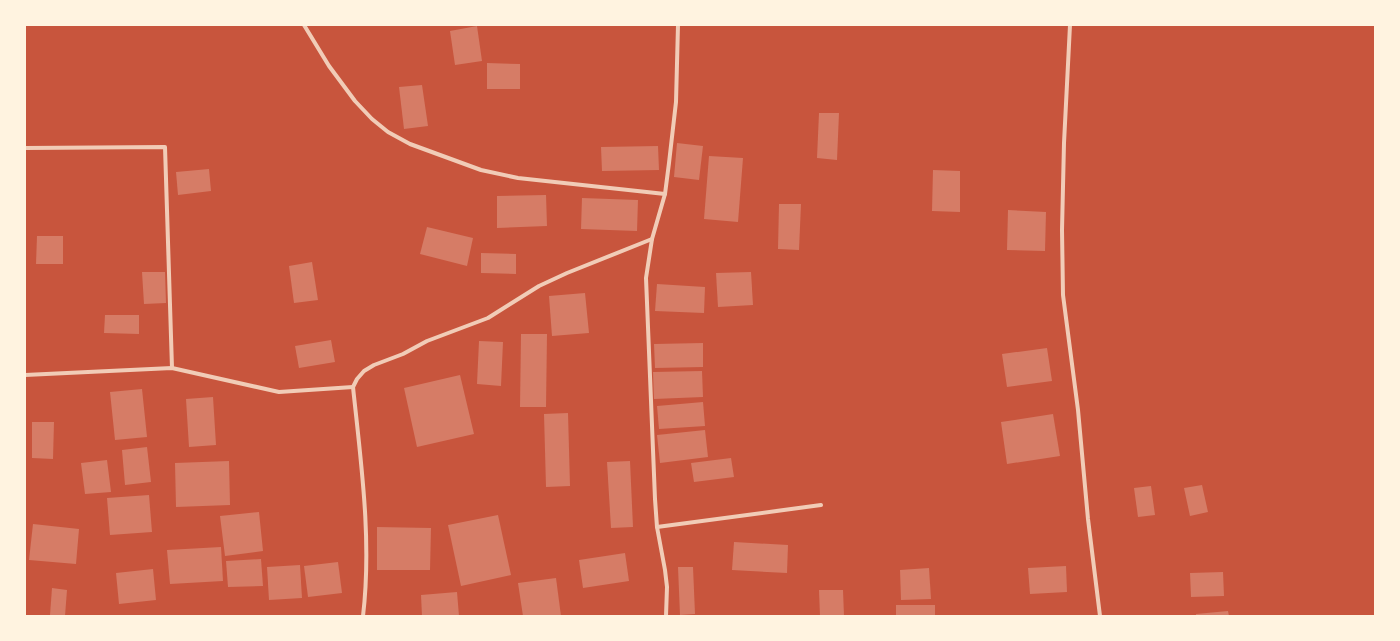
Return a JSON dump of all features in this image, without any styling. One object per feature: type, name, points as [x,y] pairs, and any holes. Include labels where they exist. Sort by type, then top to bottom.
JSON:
[{"type":"street","points":[[304,25],[329,66],[355,101],[372,119],[388,132],[410,144],[481,170],[518,178],[665,194]]},
{"type":"street","points":[[666,616],[667,587],[657,527],[646,278],[652,240],[665,194],[676,102],[678,25]]},
{"type":"street","points":[[1070,25],[1064,151],[1062,230],[1063,295],[1078,410],[1088,519],[1100,616]]},
{"type":"street","points":[[25,148],[165,147],[172,368]]},
{"type":"street","points":[[363,616],[366,588],[367,552],[362,478],[353,387],[357,379],[364,371],[374,365],[403,354],[427,341],[488,318],[539,286],[567,273],[652,240]]},
{"type":"street","points":[[25,375],[172,368],[279,392],[353,387]]},
{"type":"street","points":[[657,527],[821,504]]},
{"type":"building","points":[[477,26],[482,61],[455,65],[450,31]]},
{"type":"building","points":[[487,63],[520,64],[520,89],[487,89]]},
{"type":"building","points":[[422,85],[428,126],[404,129],[399,87]]},
{"type":"building","points":[[819,113],[839,113],[837,160],[817,158]]},
{"type":"building","points":[[677,143],[703,146],[699,180],[674,177]]},
{"type":"building","points":[[658,146],[659,170],[602,171],[601,147]]},
{"type":"building","points":[[709,156],[743,158],[738,222],[704,219]]},
{"type":"building","points":[[209,169],[211,191],[178,195],[176,172]]},
{"type":"building","points":[[933,170],[960,171],[960,212],[932,211]]},
{"type":"building","points":[[546,195],[547,226],[497,228],[497,196]]},
{"type":"building","points":[[582,198],[638,200],[637,231],[581,229]]},
{"type":"building","points":[[779,204],[801,204],[799,250],[778,249]]},
{"type":"building","points":[[1008,210],[1046,212],[1045,251],[1007,250]]},
{"type":"building","points":[[427,227],[473,238],[467,266],[420,254]]},
{"type":"building","points":[[37,236],[63,236],[63,264],[36,264]]},
{"type":"building","points":[[481,253],[516,254],[516,274],[481,273]]},
{"type":"building","points":[[312,262],[318,300],[294,303],[289,266]]},
{"type":"building","points":[[142,272],[165,272],[166,303],[144,304]]},
{"type":"building","points":[[751,272],[753,305],[718,307],[716,273]]},
{"type":"building","points":[[657,284],[705,287],[704,313],[655,311]]},
{"type":"building","points":[[585,293],[589,333],[552,336],[549,296]]},
{"type":"building","points":[[105,315],[139,315],[139,334],[104,333]]},
{"type":"building","points":[[521,334],[547,334],[546,407],[520,407]]},
{"type":"building","points":[[331,340],[335,362],[299,368],[295,346]]},
{"type":"building","points":[[479,341],[503,342],[501,386],[477,384]]},
{"type":"building","points":[[703,343],[703,367],[655,368],[654,344]]},
{"type":"building","points":[[1047,348],[1052,381],[1007,387],[1002,354]]},
{"type":"building","points":[[702,371],[703,397],[654,399],[653,372]]},
{"type":"building","points":[[460,375],[474,434],[417,447],[404,388]]},
{"type":"building","points":[[142,389],[147,437],[115,440],[110,392]]},
{"type":"building","points":[[213,397],[216,445],[189,447],[186,399]]},
{"type":"building","points":[[703,402],[705,426],[659,429],[657,406]]},
{"type":"building","points":[[568,413],[570,486],[546,487],[544,414]]},
{"type":"building","points":[[1053,414],[1060,456],[1007,464],[1001,422]]},
{"type":"building","points":[[32,422],[54,422],[53,459],[32,458]]},
{"type":"building","points":[[705,430],[708,457],[660,463],[657,435]]},
{"type":"building","points":[[147,447],[151,482],[125,485],[122,450]]},
{"type":"building","points":[[731,458],[734,477],[694,482],[691,463]]},
{"type":"building","points":[[107,460],[111,492],[85,494],[81,463]]},
{"type":"building","points":[[229,461],[230,505],[176,507],[175,463]]},
{"type":"building","points":[[630,461],[633,527],[611,528],[607,462]]},
{"type":"building","points":[[1202,485],[1208,512],[1190,516],[1184,488]]},
{"type":"building","points":[[1151,486],[1155,515],[1138,517],[1134,488]]},
{"type":"building","points":[[149,495],[152,532],[110,535],[107,498]]},
{"type":"building","points":[[259,512],[263,551],[225,556],[220,516]]},
{"type":"building","points":[[498,515],[511,575],[461,586],[448,525]]},
{"type":"building","points":[[33,524],[79,529],[76,564],[29,560]]},
{"type":"building","points":[[377,527],[431,528],[430,570],[377,570]]},
{"type":"building","points":[[734,542],[788,545],[787,573],[732,570]]},
{"type":"building","points":[[221,547],[223,581],[170,584],[167,550]]},
{"type":"building","points":[[625,553],[629,581],[583,588],[579,560]]},
{"type":"building","points":[[261,559],[263,586],[228,587],[226,561]]},
{"type":"building","points":[[338,562],[342,593],[308,597],[304,566]]},
{"type":"building","points":[[300,565],[302,598],[269,600],[267,567]]},
{"type":"building","points":[[1066,566],[1067,592],[1030,594],[1028,568]]},
{"type":"building","points":[[678,567],[693,567],[695,614],[680,615]]},
{"type":"building","points":[[929,568],[931,599],[901,600],[900,570]]},
{"type":"building","points":[[153,569],[156,600],[119,604],[116,573]]},
{"type":"building","points":[[1223,572],[1224,596],[1191,597],[1190,573]]},
{"type":"building","points":[[556,578],[561,616],[523,616],[518,583]]},
{"type":"building","points":[[52,588],[67,590],[65,616],[50,615]]},
{"type":"building","points":[[819,590],[843,590],[844,616],[820,616]]},
{"type":"building","points":[[457,592],[459,616],[422,616],[421,595]]},
{"type":"building","points":[[896,605],[935,605],[935,616],[896,616]]},
{"type":"building","points":[[1228,611],[1229,616],[1196,616],[1196,614]]}]
